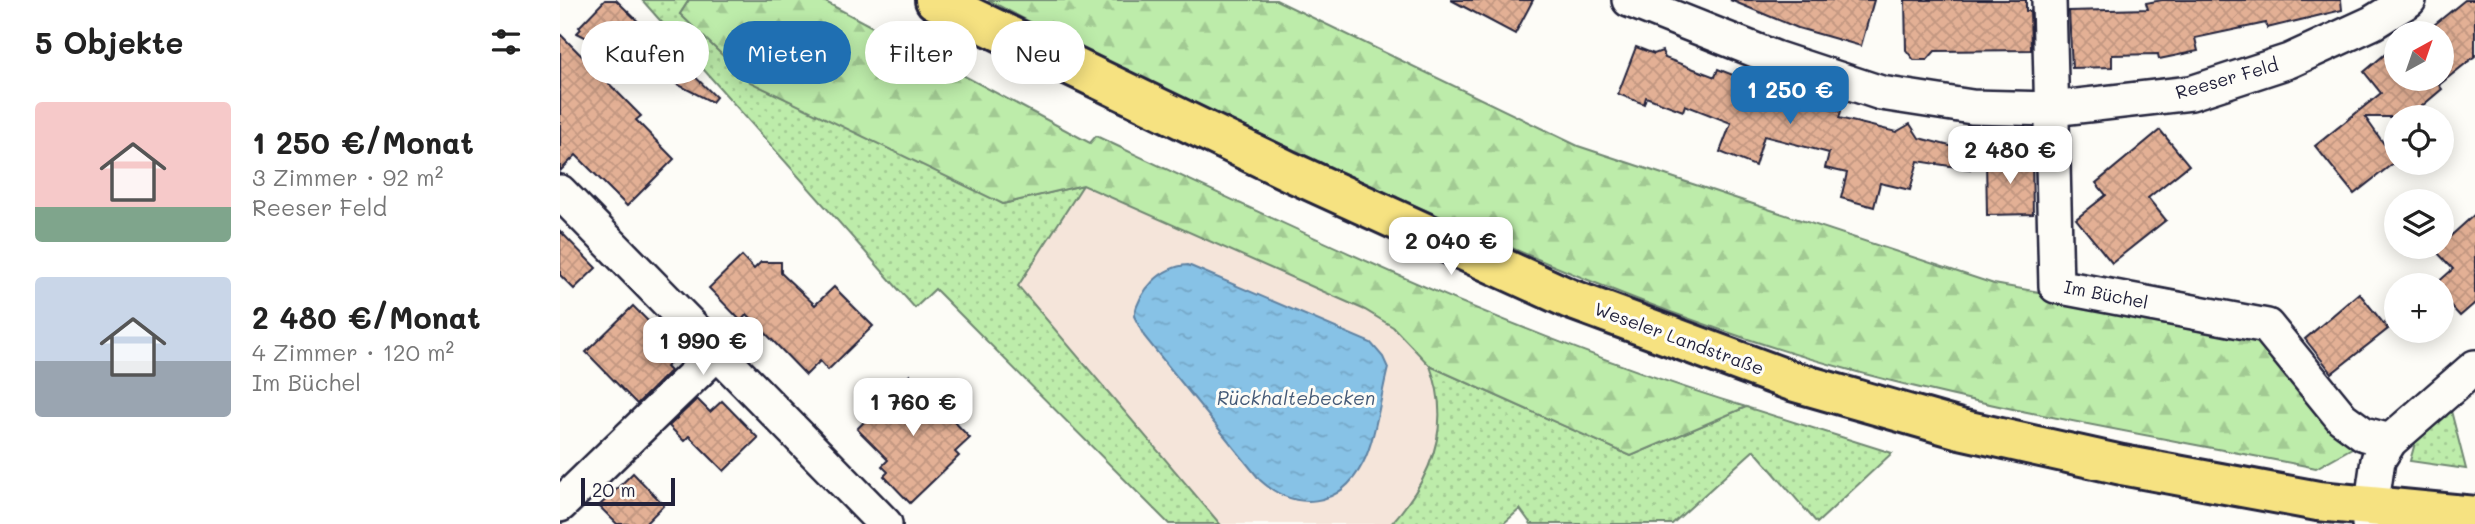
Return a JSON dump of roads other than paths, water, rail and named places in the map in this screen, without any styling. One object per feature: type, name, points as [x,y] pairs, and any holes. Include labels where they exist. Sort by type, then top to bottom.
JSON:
[{"type":"main road","name":"Weseler Landstraße","points":[[934,0],[1207,132],[1570,299],[1792,381],[1960,429],[2122,465],[2318,501],[2370,516],[2475,516]]},
{"type":"street","name":"Reeser Feld","points":[[1629,0],[1775,58],[1881,93],[1972,107],[2052,109],[2191,93],[2289,61],[2372,23],[2409,0]]},
{"type":"street","name":"Im Büchel","points":[[2049,0],[2056,286],[2267,326],[2342,418],[2364,433],[2390,442]]},
{"type":"street","points":[[560,192],[885,524]]},
{"type":"street","points":[[560,505],[717,353]]},
{"type":"street","points":[[2370,516],[2378,460],[2390,442],[2475,367]]},
{"type":"water","name":"Rückhaltebecken","points":[[1188,265],[1371,343],[1383,357],[1388,368],[1367,454],[1353,478],[1330,497],[1302,501],[1274,490],[1260,480],[1144,336],[1134,316],[1141,297],[1160,275]]}]
